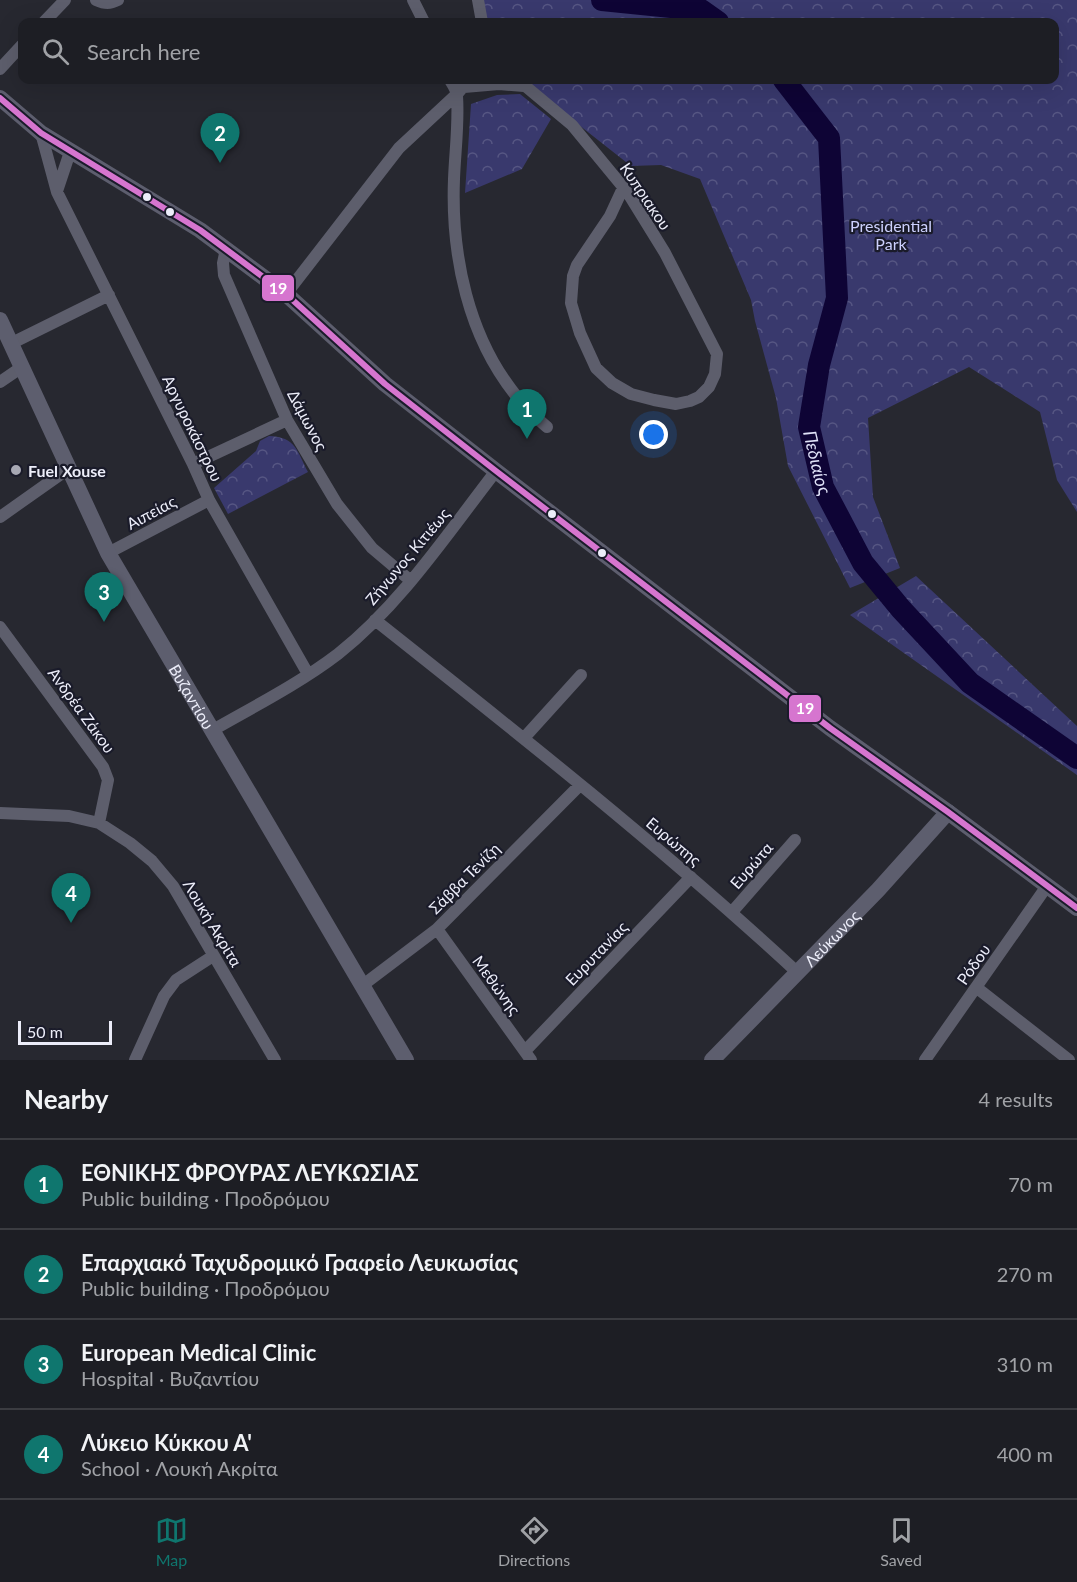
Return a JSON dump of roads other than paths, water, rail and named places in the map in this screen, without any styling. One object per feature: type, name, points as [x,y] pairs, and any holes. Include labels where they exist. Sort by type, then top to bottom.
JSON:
[{"type":"main road","points":[[0,98],[41,134],[200,230],[286,294],[385,384],[496,471],[830,728],[1077,908]]},
{"type":"main road","name":"Βυζαντίου","points":[[0,320],[108,553],[406,1060]]},
{"type":"main road","name":"Λεύκωνος","points":[[712,1060],[878,890],[948,812]]},
{"type":"street","points":[[48,18],[65,0]]},
{"type":"street","points":[[96,0],[105,4],[118,0]]},
{"type":"street","points":[[413,0],[422,18]]},
{"type":"street","points":[[478,0],[481,18]]},
{"type":"street","points":[[0,69],[18,49]]},
{"type":"street","name":"Κυπριακου","points":[[463,87],[499,84]]},
{"type":"street","name":"Κυπριακου","points":[[522,84],[572,125],[623,188],[665,254],[711,347],[717,354],[716,374],[709,387],[699,397],[690,401],[676,404],[654,400],[631,394],[612,383],[596,368],[580,333],[572,303],[572,286],[577,265],[610,216],[623,188]]},
{"type":"street","points":[[286,294],[399,148],[463,87]]},
{"type":"street","points":[[463,87],[453,187],[455,244],[459,269],[480,334],[497,369],[519,400],[547,427]]},
{"type":"street","name":"Αργυροκάστρου","points":[[41,134],[57,192],[193,464],[208,500],[308,674]]},
{"type":"street","points":[[57,192],[70,152]]},
{"type":"street","name":"Δάμωνος","points":[[226,249],[223,262],[224,275],[287,420],[337,504],[372,548],[411,581]]},
{"type":"street","points":[[10,344],[109,295]]},
{"type":"street","points":[[0,381],[22,367]]},
{"type":"street","points":[[193,464],[287,420]]},
{"type":"street","points":[[0,517],[68,469]]},
{"type":"street","name":"Ζήνωνος Κιτιέως","points":[[213,730],[338,654],[375,620],[411,581],[496,471]]},
{"type":"street","name":"Αιπείας","points":[[108,553],[208,500]]},
{"type":"street","name":"Ευρώπης","points":[[375,620],[524,738],[691,877],[798,974]]},
{"type":"street","name":"Ανδρέα Ζάκου","points":[[0,627],[103,767],[108,780],[99,823]]},
{"type":"street","points":[[524,738],[581,675]]},
{"type":"street","name":"Σάββα Τενίζη","points":[[363,985],[437,929],[580,785]]},
{"type":"street","name":"Λουκή Ακρίτα","points":[[0,813],[69,816],[99,823],[130,843],[152,861],[173,886],[275,1060]]},
{"type":"street","name":"Ευρώτα","points":[[732,912],[795,840]]},
{"type":"street","name":"Ευρυτανίας","points":[[528,1056],[691,877]]},
{"type":"street","name":"Ρόδου","points":[[925,1060],[1047,886]]},
{"type":"street","name":"Μεθώνης","points":[[437,929],[528,1056]]},
{"type":"street","points":[[135,1060],[164,996],[176,980],[213,956]]},
{"type":"street","points":[[977,988],[1069,1060]]},
{"type":"waterway","name":"Πεδιαίος","points":[[602,0],[701,10],[712,18]]},
{"type":"waterway","name":"Πεδιαίος","points":[[787,84],[829,138],[837,298],[819,365],[809,427],[823,487],[863,563],[901,609],[970,683],[1077,758]]},
{"type":"place","name":"Επαρχιακό Ταχυδρομικό Γραφείο Λευκωσίας","points":[[220,163]]},
{"type":"place","name":"ΕΘΝΙΚΗΣ ΦΡΟΥΡΑΣ ΛΕΥΚΩΣΙΑΣ","points":[[527,439]]},
{"type":"place","name":"Fuel Xouse","points":[[16,470]]},
{"type":"place","name":"European Medical Clinic","points":[[104,622]]},
{"type":"place","name":"Λύκειο Κύκκου Α'","points":[[71,923]]},
{"type":"park label","name":"Presidential Park","points":[[891,234]]}]
